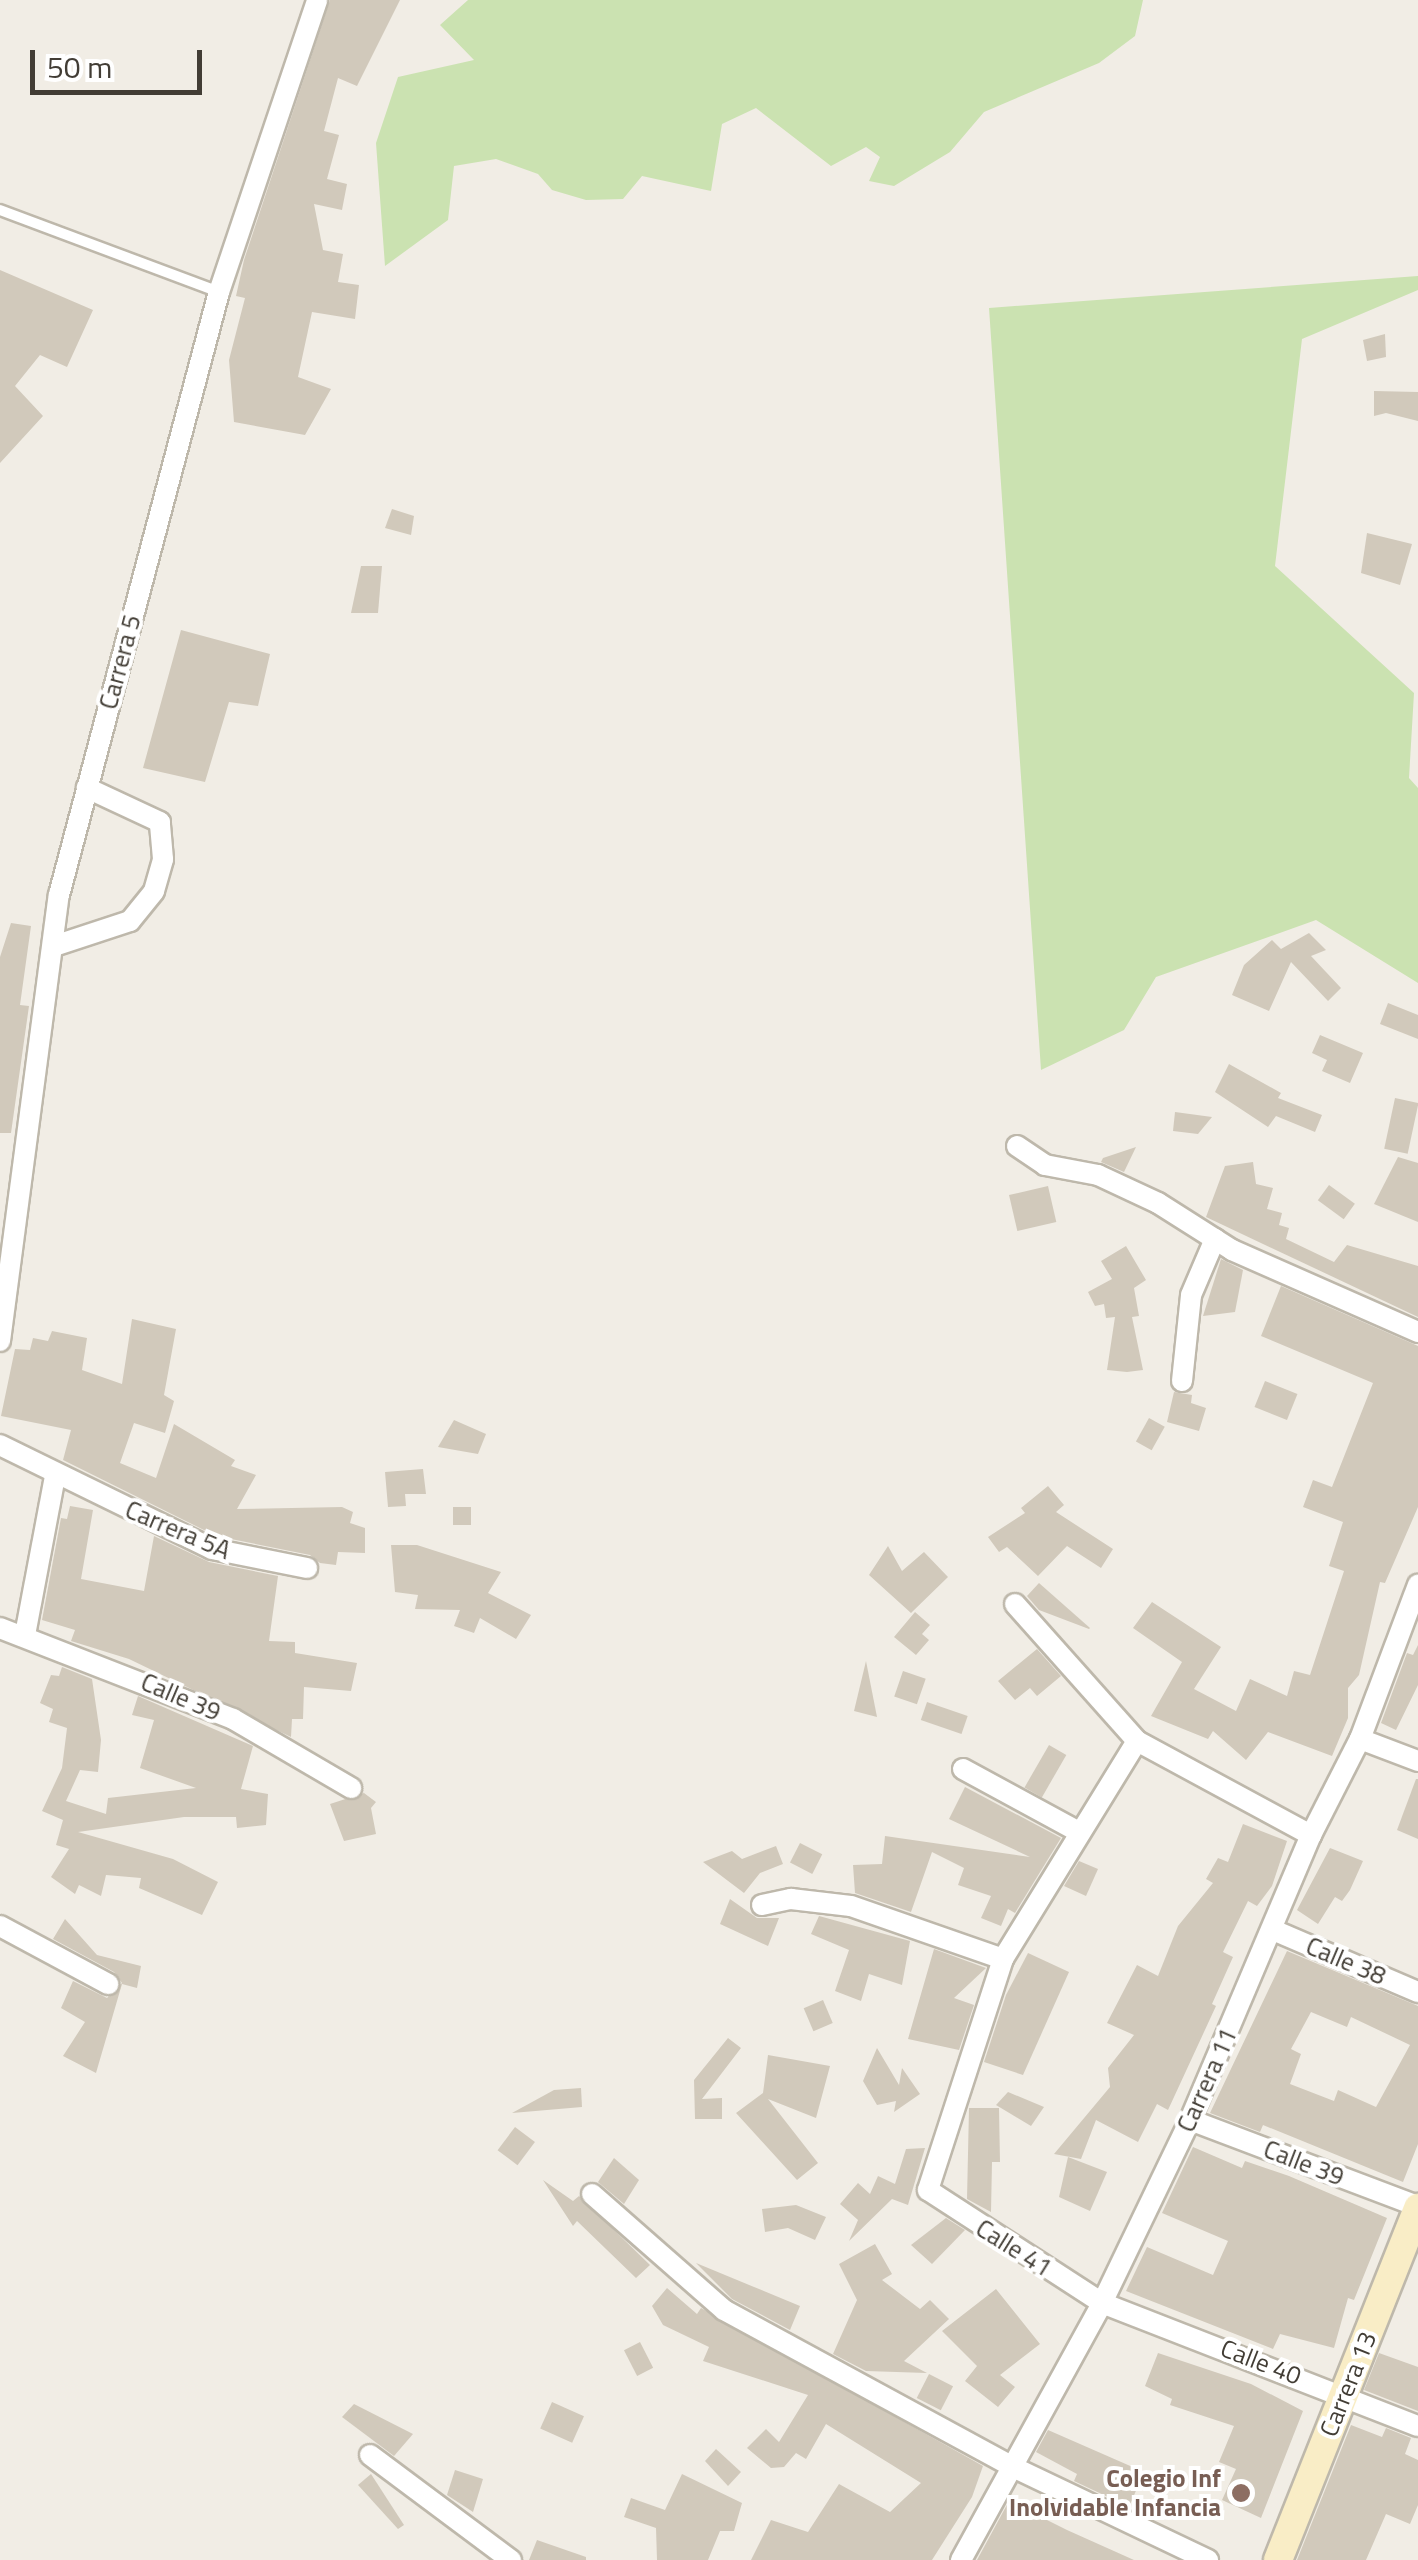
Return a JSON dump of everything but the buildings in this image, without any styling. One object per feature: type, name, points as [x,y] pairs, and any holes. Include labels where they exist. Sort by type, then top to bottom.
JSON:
[{"type":"street","name":"Carrera 5","points":[[0,1342],[60,895],[220,292],[317,0]]},
{"type":"street","points":[[54,946],[114,931],[130,920],[154,891],[163,859],[160,822],[87,788]]},
{"type":"street","points":[[1016,1146],[1045,1165],[1098,1175],[1158,1202],[1214,1239],[1418,1332]]},
{"type":"street","points":[[1182,1381],[1191,1295],[1214,1239]]},
{"type":"street","name":"Carrera 5A","points":[[0,1445],[55,1476],[212,1549],[307,1568]]},
{"type":"street","points":[[25,1634],[55,1476]]},
{"type":"street","name":"Carrera 11","points":[[961,2560],[1015,2468],[1102,2303],[1190,2120],[1312,1835],[1360,1739],[1418,1584]]},
{"type":"street","points":[[1015,1604],[1137,1741],[1312,1835]]},
{"type":"street","name":"Calle 39","points":[[0,1628],[25,1634],[234,1719],[351,1788]]},
{"type":"street","points":[[1360,1739],[1418,1761]]},
{"type":"street","points":[[762,1905],[791,1899],[850,1906],[1003,1959],[1137,1741]]},
{"type":"street","points":[[963,1769],[1078,1832]]},
{"type":"street","points":[[0,1926],[108,1984]]},
{"type":"street","name":"Calle 38","points":[[1274,1930],[1418,1992]]},
{"type":"street","name":"Calle 41","points":[[1003,1959],[928,2190],[1102,2303]]},
{"type":"street","name":"Calle 39","points":[[1190,2120],[1418,2207]]},
{"type":"street","points":[[592,2194],[724,2310],[1015,2468],[1208,2560]]},
{"type":"street","name":"Carrera 13","points":[[1278,2560],[1418,2207]]},
{"type":"street","name":"Calle 40","points":[[1102,2303],[1418,2426]]},
{"type":"street","points":[[370,2456],[510,2560]]},
{"type":"lane","points":[[0,210],[220,292]]},
{"type":"green space","points":[[468,0],[1143,0],[1135,36],[1099,63],[984,112],[950,152],[894,186],[869,181],[880,157],[866,147],[831,166],[756,108],[722,124],[711,191],[642,176],[623,199],[586,200],[552,190],[538,174],[496,159],[454,166],[448,220],[385,266],[376,143],[398,77],[474,60],[440,25]]},
{"type":"green space","points":[[1418,276],[1418,290],[1302,339],[1275,566],[1414,693],[1409,778],[1418,788],[1418,983],[1316,920],[1156,977],[1124,1030],[1041,1070],[989,308]]},
{"type":"place","name":"Colegio Inf Inolvidable Infancia","points":[[1241,2493]]}]
